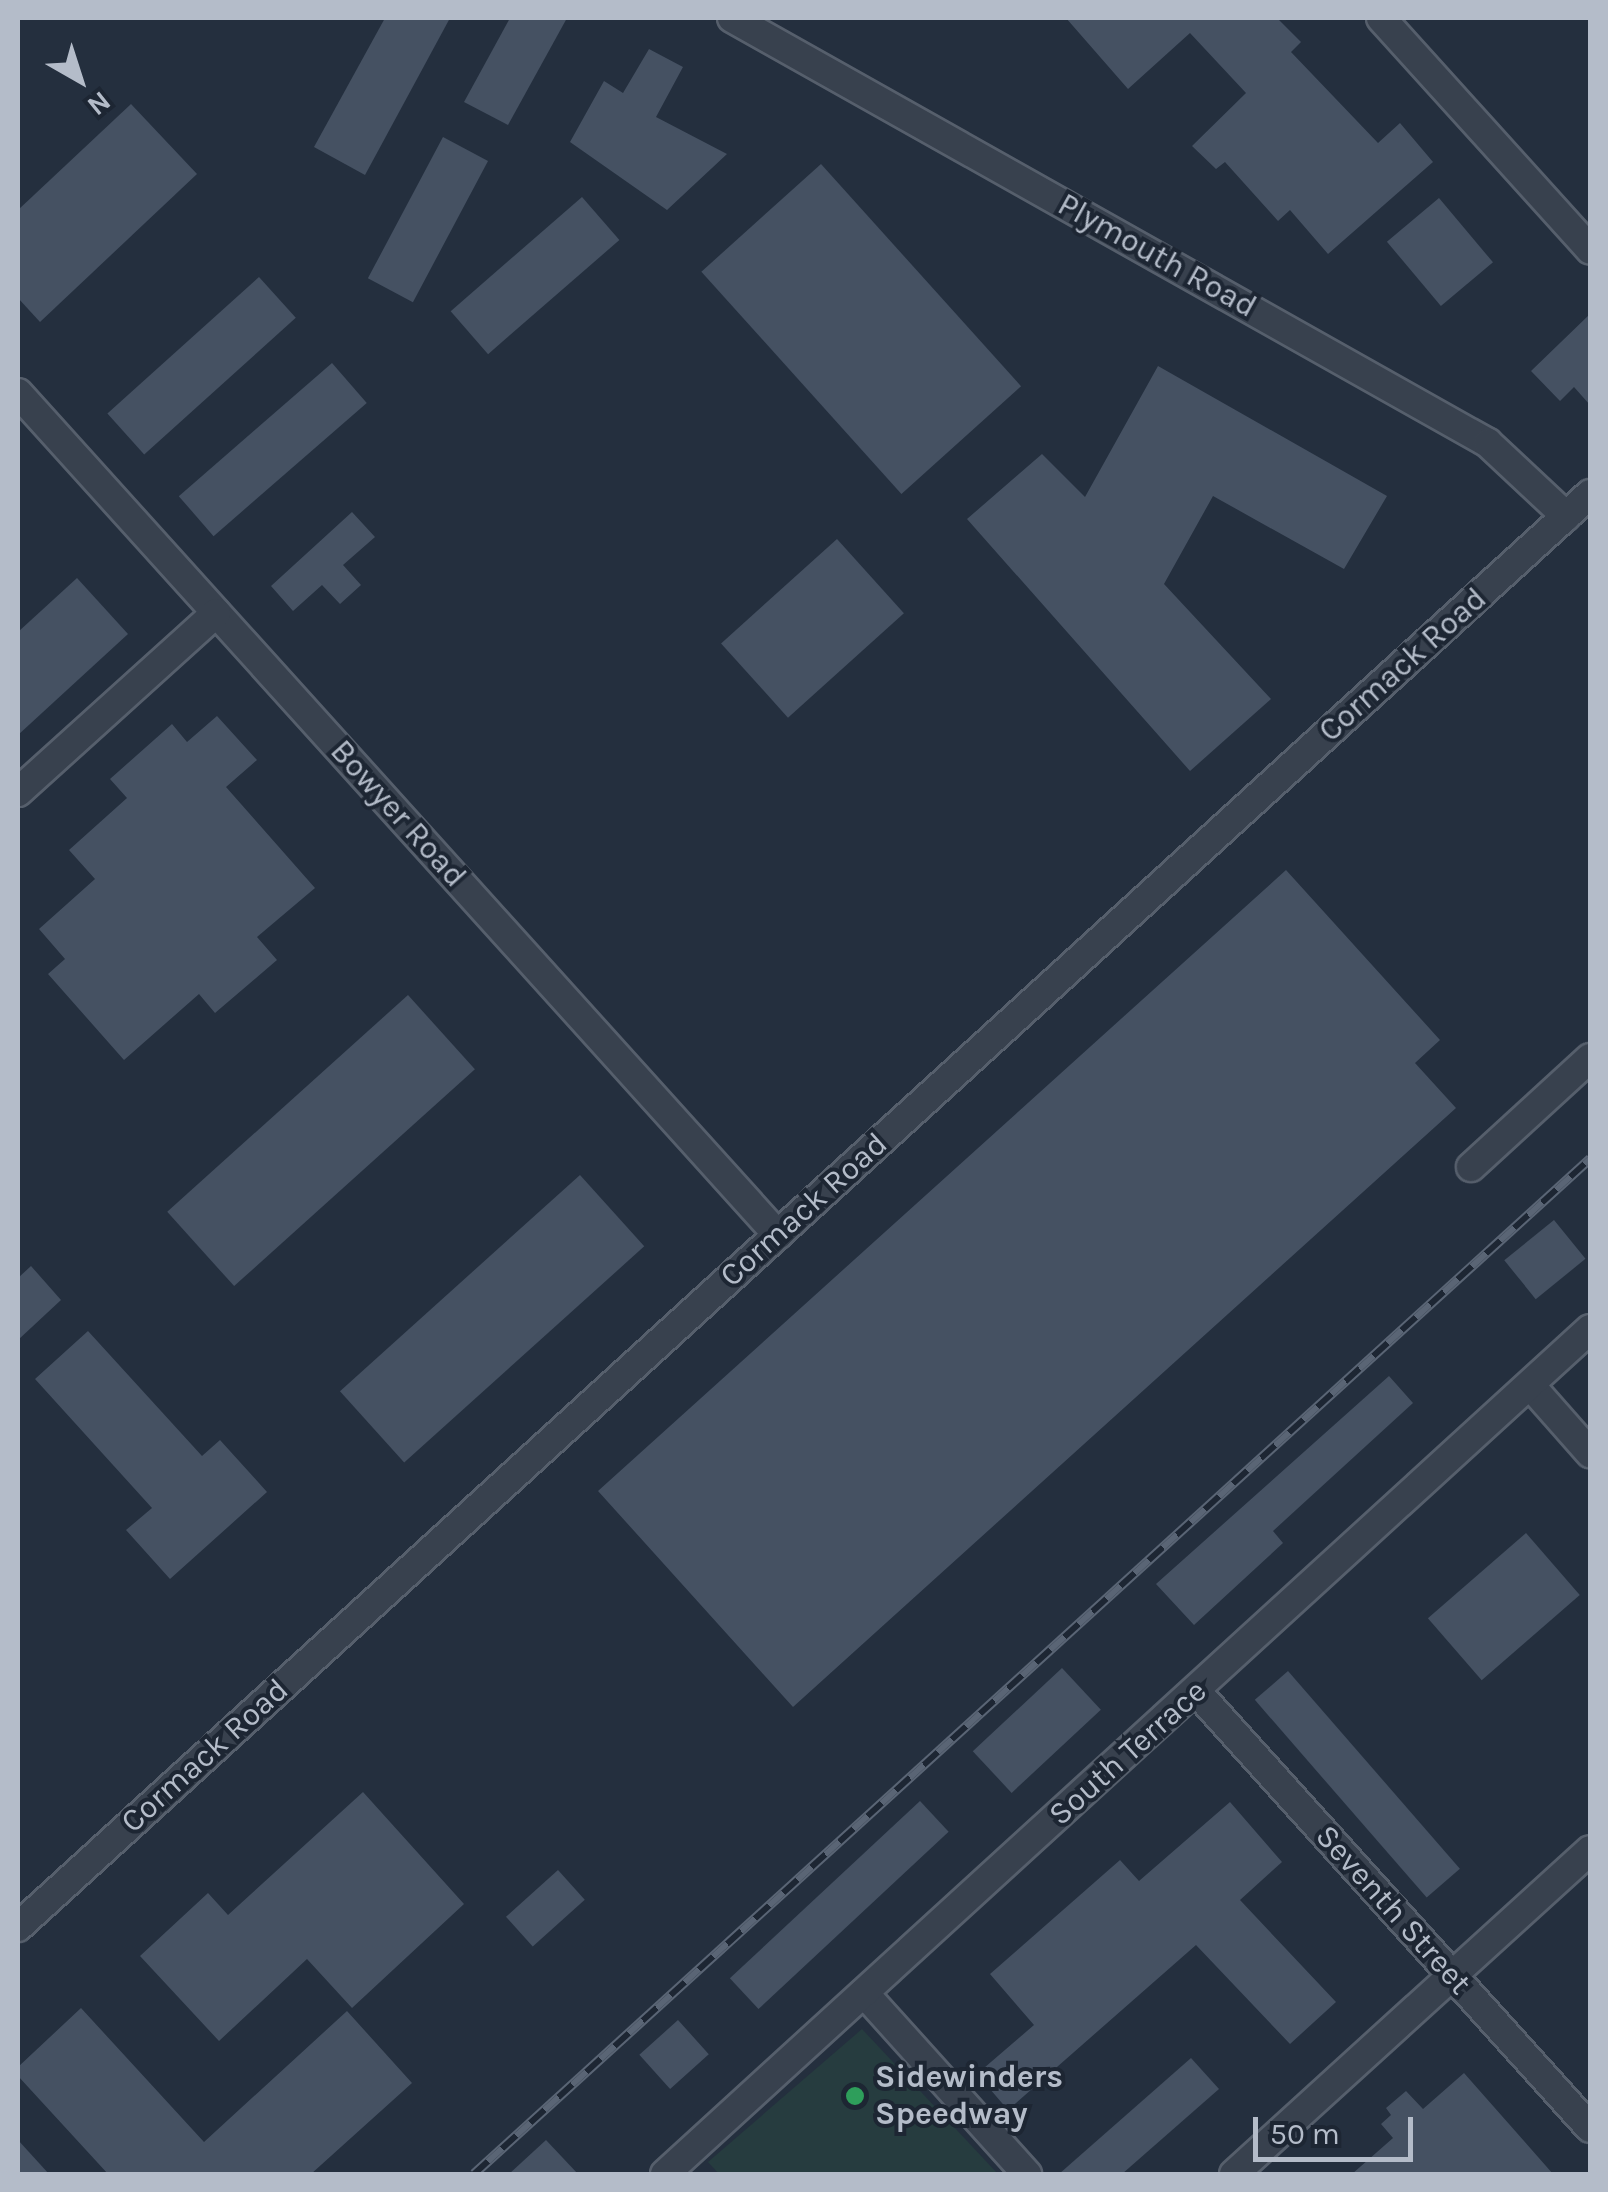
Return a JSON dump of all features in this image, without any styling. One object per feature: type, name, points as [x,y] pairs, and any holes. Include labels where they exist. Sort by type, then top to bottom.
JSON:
[{"type":"street","name":"Plymouth Road","points":[[732,18],[1475,436],[1566,516]]},
{"type":"street","points":[[1381,18],[1590,249]]},
{"type":"street","name":"Bowyer Road","points":[[18,394],[778,1234]]},
{"type":"street","name":"Cormack Road","points":[[18,1926],[1590,494]]},
{"type":"street","points":[[18,792],[216,613]]},
{"type":"street","points":[[1470,1167],[1590,1058]]},
{"type":"street","name":"South Terrace","points":[[675,2171],[864,1993],[1590,1329]]},
{"type":"street","points":[[1530,1385],[1590,1453]]},
{"type":"street","name":"Seventh Street","points":[[1196,1692],[1590,2128]]},
{"type":"street","points":[[1234,2174],[1590,1850]]},
{"type":"street","points":[[864,1993],[1026,2174]]},
{"type":"green space","name":"Sidewinders Speedway","points":[[862,2029],[998,2174],[719,2174],[708,2162]]},
{"type":"building","points":[[385,18],[450,18],[365,175],[314,147]]},
{"type":"building","points":[[510,18],[567,18],[508,125],[464,102]]},
{"type":"building","points":[[1066,18],[1277,18],[1301,42],[1291,52],[1378,143],[1400,123],[1433,162],[1328,254],[1290,210],[1278,221],[1225,162],[1216,169],[1192,146],[1246,93],[1190,33],[1128,89]]},
{"type":"building","points":[[649,49],[683,67],[656,117],[727,154],[667,210],[570,142],[604,81],[623,93]]},
{"type":"building","points":[[131,104],[197,174],[40,322],[18,298],[18,210]]},
{"type":"building","points":[[443,137],[488,161],[413,302],[368,278]]},
{"type":"building","points":[[821,164],[1021,386],[901,494],[701,272]]},
{"type":"building","points":[[582,197],[619,240],[488,354],[451,311]]},
{"type":"building","points":[[1439,198],[1493,262],[1441,306],[1387,242]]},
{"type":"building","points":[[259,277],[296,318],[144,454],[107,414]]},
{"type":"building","points":[[1590,314],[1590,405],[1574,387],[1560,401],[1531,371]]},
{"type":"building","points":[[332,363],[367,403],[214,536],[179,496]]},
{"type":"building","points":[[1158,366],[1387,496],[1344,569],[1213,496],[1164,584],[1271,699],[1190,771],[967,519],[1042,454],[1085,497]]},
{"type":"building","points":[[352,512],[375,537],[343,565],[361,585],[340,604],[322,585],[293,611],[271,586]]},
{"type":"building","points":[[837,539],[904,613],[788,718],[721,643]]},
{"type":"building","points":[[77,578],[128,634],[18,735],[18,632]]},
{"type":"building","points":[[217,716],[257,760],[226,787],[315,888],[257,937],[277,960],[215,1013],[199,994],[124,1060],[48,974],[65,959],[39,929],[95,879],[69,850],[127,798],[110,779],[172,724],[187,742]]},
{"type":"building","points":[[1286,870],[1440,1040],[1415,1063],[1456,1108],[793,1707],[598,1491]]},
{"type":"building","points":[[408,995],[475,1069],[234,1286],[167,1212]]},
{"type":"building","points":[[580,1175],[644,1246],[404,1462],[340,1391]]},
{"type":"building","points":[[1554,1220],[1585,1259],[1536,1299],[1504,1260]]},
{"type":"building","points":[[31,1266],[61,1300],[18,1340],[18,1278]]},
{"type":"building","points":[[88,1331],[202,1456],[220,1440],[267,1492],[170,1579],[126,1530],[152,1508],[35,1379]]},
{"type":"building","points":[[1389,1376],[1413,1403],[1273,1531],[1283,1543],[1194,1625],[1156,1584]]},
{"type":"building","points":[[1526,1533],[1580,1595],[1482,1680],[1428,1618]]},
{"type":"building","points":[[1062,1668],[1101,1710],[1012,1793],[973,1751]]},
{"type":"building","points":[[1288,1671],[1460,1869],[1427,1898],[1255,1700]]},
{"type":"building","points":[[363,1792],[464,1904],[352,2008],[307,1959],[219,2041],[140,1956],[208,1893],[228,1915]]},
{"type":"building","points":[[920,1801],[949,1832],[758,2009],[730,1978]]},
{"type":"building","points":[[1230,1802],[1282,1862],[1240,1900],[1336,2002],[1290,2044],[1196,1945],[1008,2110],[977,2074],[1034,2025],[990,1974],[1120,1860],[1139,1881]]},
{"type":"building","points":[[558,1870],[585,1900],[533,1947],[506,1917]]},
{"type":"building","points":[[81,2008],[204,2142],[347,2011],[412,2083],[311,2174],[108,2174],[18,2076],[18,2067]]},
{"type":"building","points":[[678,2020],[709,2054],[670,2089],[639,2055]]},
{"type":"building","points":[[1191,2058],[1219,2089],[1122,2174],[1059,2174]]},
{"type":"building","points":[[1464,2073],[1553,2174],[1352,2174],[1393,2138],[1381,2124],[1391,2115],[1386,2108],[1406,2091],[1423,2109]]},
{"type":"building","points":[[18,2140],[49,2174],[18,2174]]},
{"type":"building","points":[[546,2140],[578,2174],[509,2174]]},
{"type":"railway","points":[[474,2174],[1590,1159]]},
{"type":"place","name":"Sidewinders Speedway","points":[[855,2096]]}]
